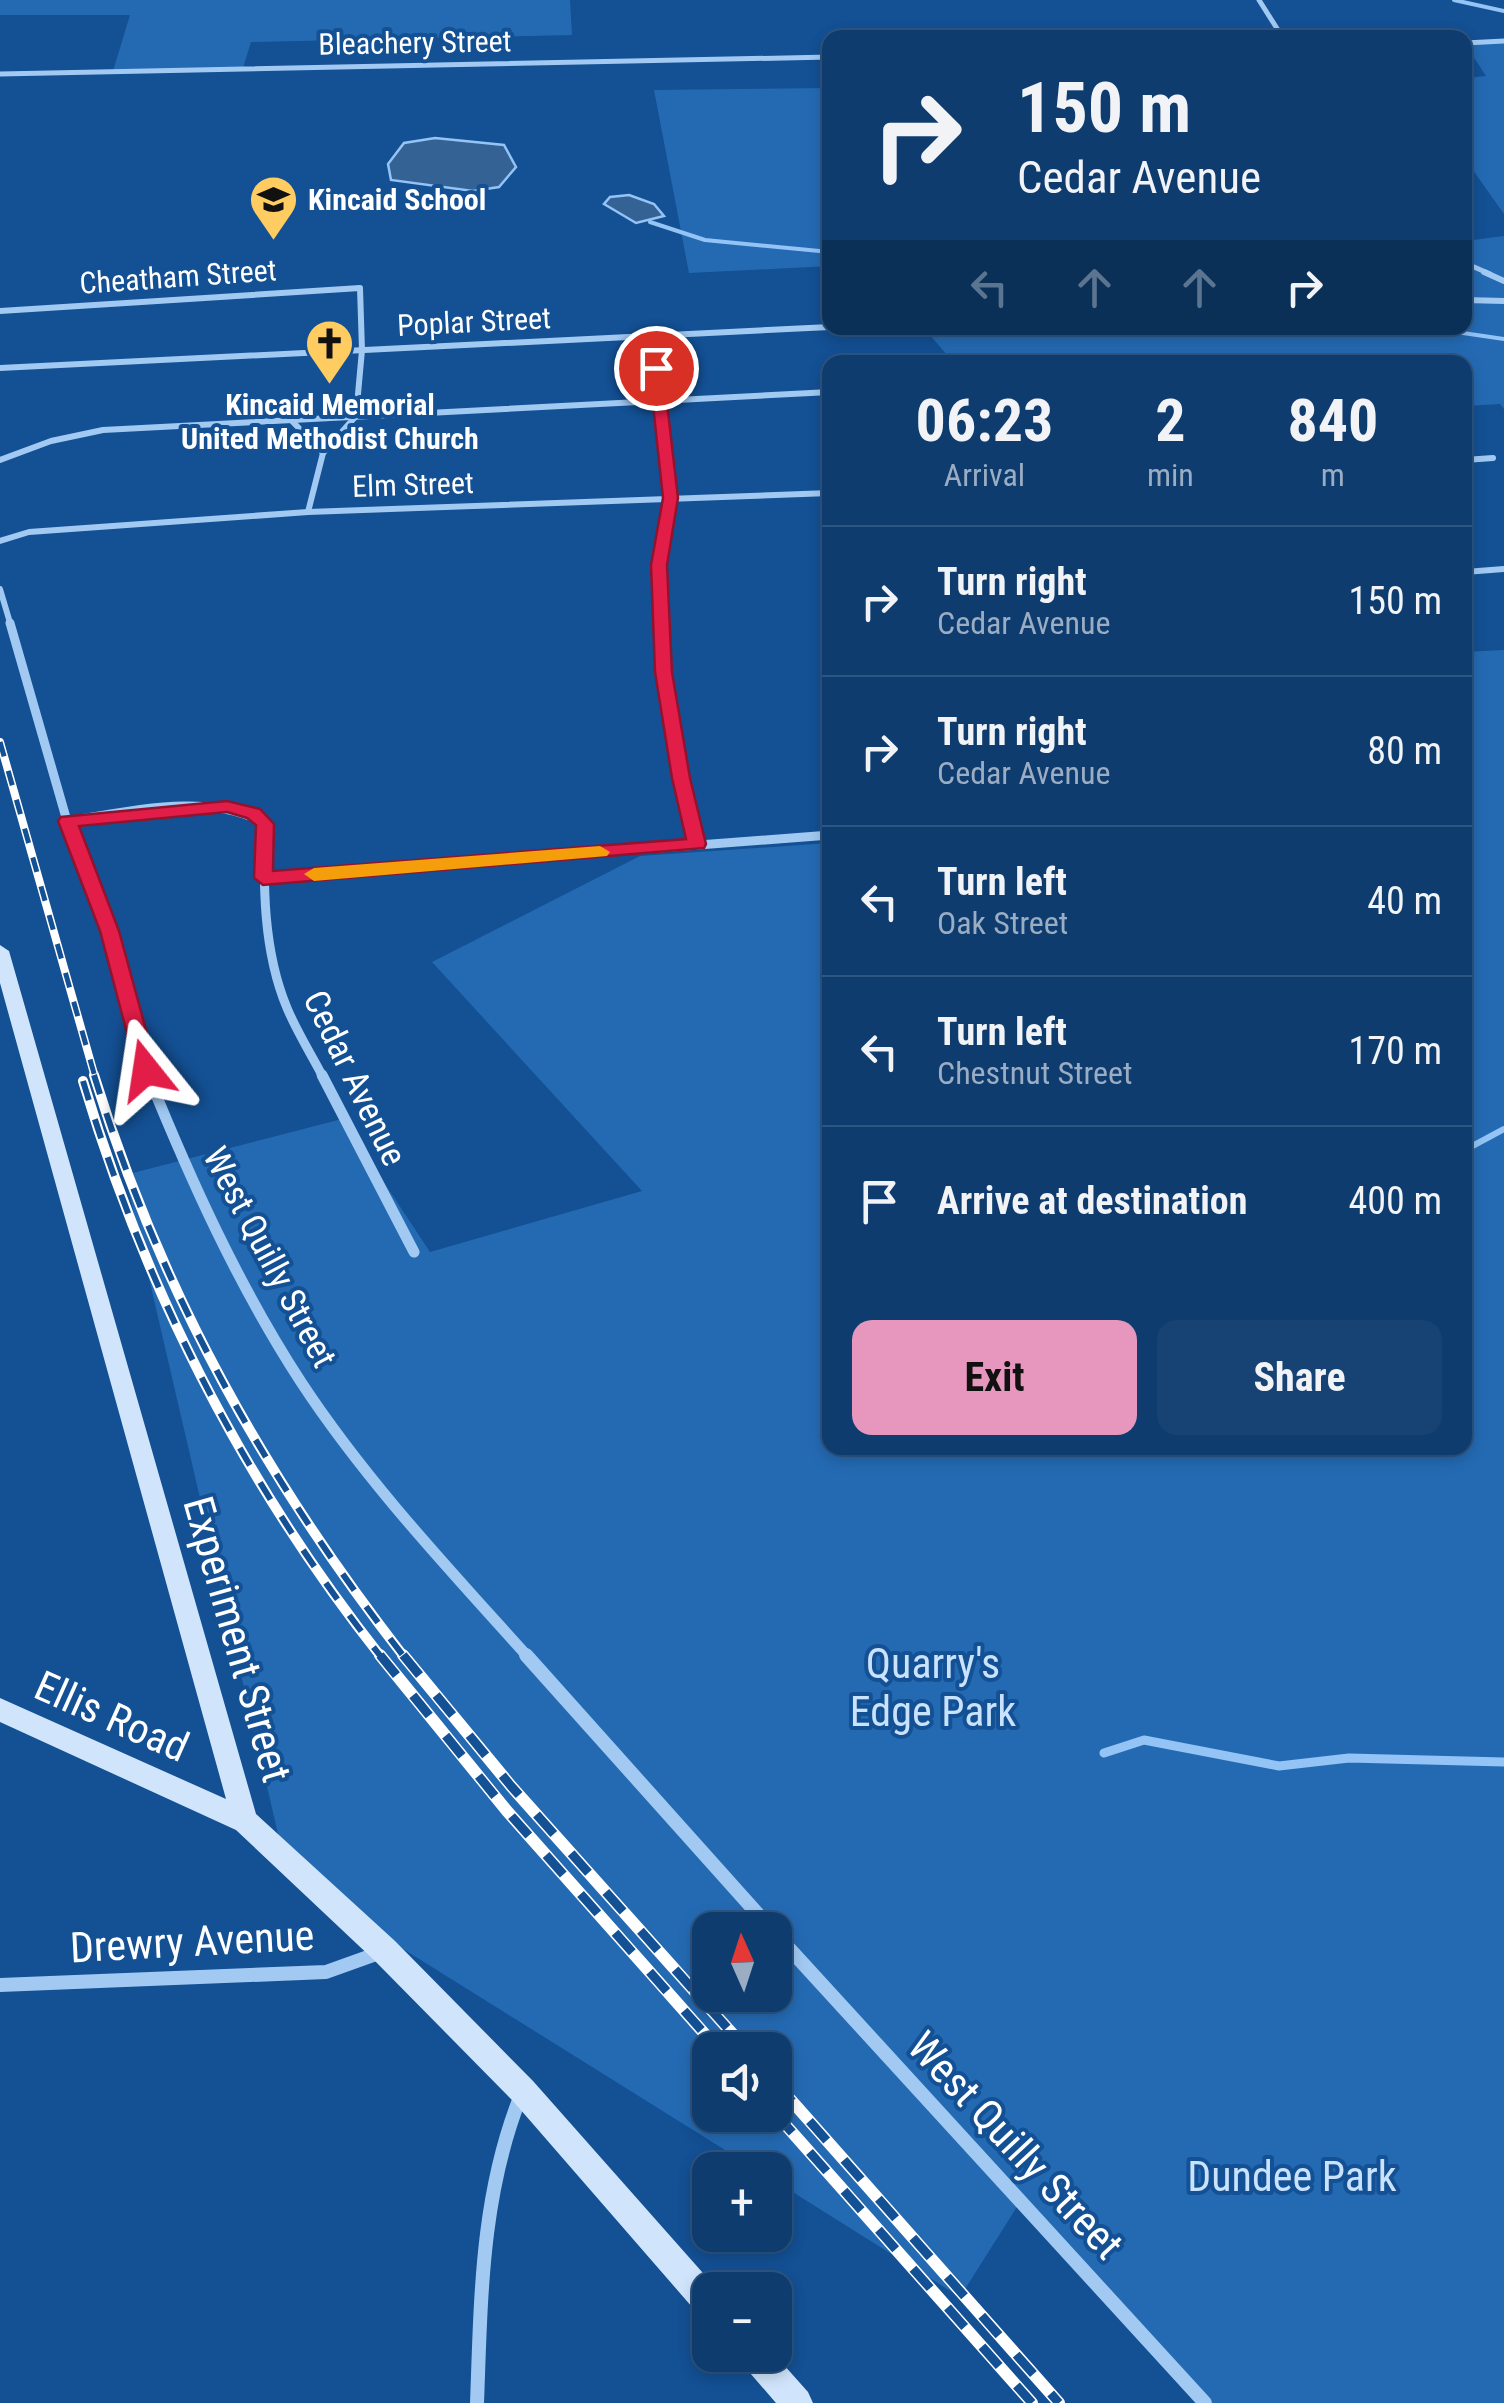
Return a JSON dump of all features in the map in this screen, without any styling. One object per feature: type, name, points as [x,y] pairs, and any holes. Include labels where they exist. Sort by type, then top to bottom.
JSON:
[{"type":"main road","name":"Experiment Street","points":[[0,951],[245,1821],[385,1951],[523,2091],[692,2283]]},
{"type":"main road","name":"Ellis Road","points":[[0,1710],[245,1821]]},
{"type":"main road","points":[[770,2372],[797,2403]]},
{"type":"street","points":[[1258,0],[1278,30]]},
{"type":"street","points":[[1472,43],[1504,41]]},
{"type":"street","name":"Bleachery Street","points":[[0,74],[822,56]]},
{"type":"street","points":[[1472,265],[1504,281]]},
{"type":"street","name":"Cheatham Street","points":[[0,311],[360,288],[362,350]]},
{"type":"street","points":[[1472,300],[1504,301]]},
{"type":"street","name":"Poplar Street","points":[[0,368],[822,327]]},
{"type":"street","points":[[651,336],[670,498],[659,565],[664,672],[681,778],[697,844]]},
{"type":"street","points":[[308,512],[322,453],[356,416],[362,350]]},
{"type":"street","points":[[0,460],[77,434],[822,392]]},
{"type":"street","points":[[291,420],[322,453]]},
{"type":"street","points":[[1472,460],[1493,458]]},
{"type":"street","name":"Elm Street","points":[[0,542],[29,532],[308,512],[822,494]]},
{"type":"street","points":[[1472,571],[1504,569]]},
{"type":"street","name":"West Quilly Street","points":[[0,588],[68,821],[110,931],[146,1070],[191,1181],[249,1297],[302,1384],[401,1515],[756,1912]]},
{"type":"street","name":"Cedar Avenue","points":[[68,821],[227,806],[254,814],[265,824],[263,878],[269,939],[286,1006],[414,1252]]},
{"type":"street","points":[[263,878],[822,836]]},
{"type":"street","name":"Drewry Avenue","points":[[0,1986],[326,1972],[385,1951]]},
{"type":"street","name":"West Quilly Street","points":[[792,1952],[1205,2403]]},
{"type":"street","points":[[477,2403],[487,2200],[501,2140],[523,2091]]},
{"type":"green space","points":[[0,0],[570,0],[572,35],[251,42],[243,68],[113,71],[130,15],[0,15]]},
{"type":"green space","points":[[1504,43],[1504,214],[1472,169],[1472,77],[1486,76],[1472,55],[1472,44]]},
{"type":"green space","points":[[822,88],[822,266],[689,273],[654,90]]},
{"type":"green space","points":[[1504,236],[1504,409],[1500,404],[1472,406],[1472,355],[947,355],[930,335],[1472,335],[1472,240]]},
{"type":"green space","points":[[1504,650],[1504,2403],[1208,2403],[1022,2199],[960,2297],[792,2192],[792,2152],[728,2152],[696,2132],[792,2132],[792,2032],[692,2032],[692,2129],[288,1877],[125,1175],[342,1119],[430,1252],[642,1191],[432,962],[640,856],[822,844],[822,1455],[1472,1455],[1472,652]]},
{"type":"shaded area","points":[[435,138],[504,145],[516,167],[499,187],[473,191],[391,180],[388,164],[404,143]]},
{"type":"shaded area","points":[[629,195],[654,204],[664,216],[636,223],[604,204],[610,197]]},
{"type":"waterway","points":[[1454,0],[1504,11]]},
{"type":"waterway","points":[[650,222],[705,240],[822,251]]},
{"type":"waterway","points":[[1472,334],[1504,339]]},
{"type":"waterway","points":[[1472,1146],[1504,1129]]},
{"type":"waterway","points":[[1104,1753],[1144,1740],[1279,1766],[1349,1758],[1504,1762]]},
{"type":"railway","points":[[0,742],[95,1077]]},
{"type":"railway","points":[[94,1075],[151,1233],[222,1381],[307,1522],[405,1658]]},
{"type":"railway","points":[[83,1081],[137,1236],[205,1384],[286,1525],[382,1658]]},
{"type":"railway","points":[[380,1655],[507,1811],[703,2032]]},
{"type":"railway","points":[[403,1655],[511,1786],[731,2032]]},
{"type":"railway","points":[[792,2101],[1059,2403]]},
{"type":"railway","points":[[792,2132],[1032,2403]]},
{"type":"slow traffic","points":[[314,874],[600,852]]},
{"type":"place","name":"Kincaid School","points":[[273,242]]},
{"type":"place","name":"Kincaid Memorial United Methodist Church","points":[[330,386]]},
{"type":"route","points":[[146,1070],[110,931],[68,821],[227,806],[254,814],[265,824],[263,878],[697,844],[681,778],[664,672],[659,565],[670,498],[656,368]]},
{"type":"park label","name":"Quarry's Edge Park","points":[[933,1687]]},
{"type":"park label","name":"Dundee Park","points":[[1292,2176]]}]
